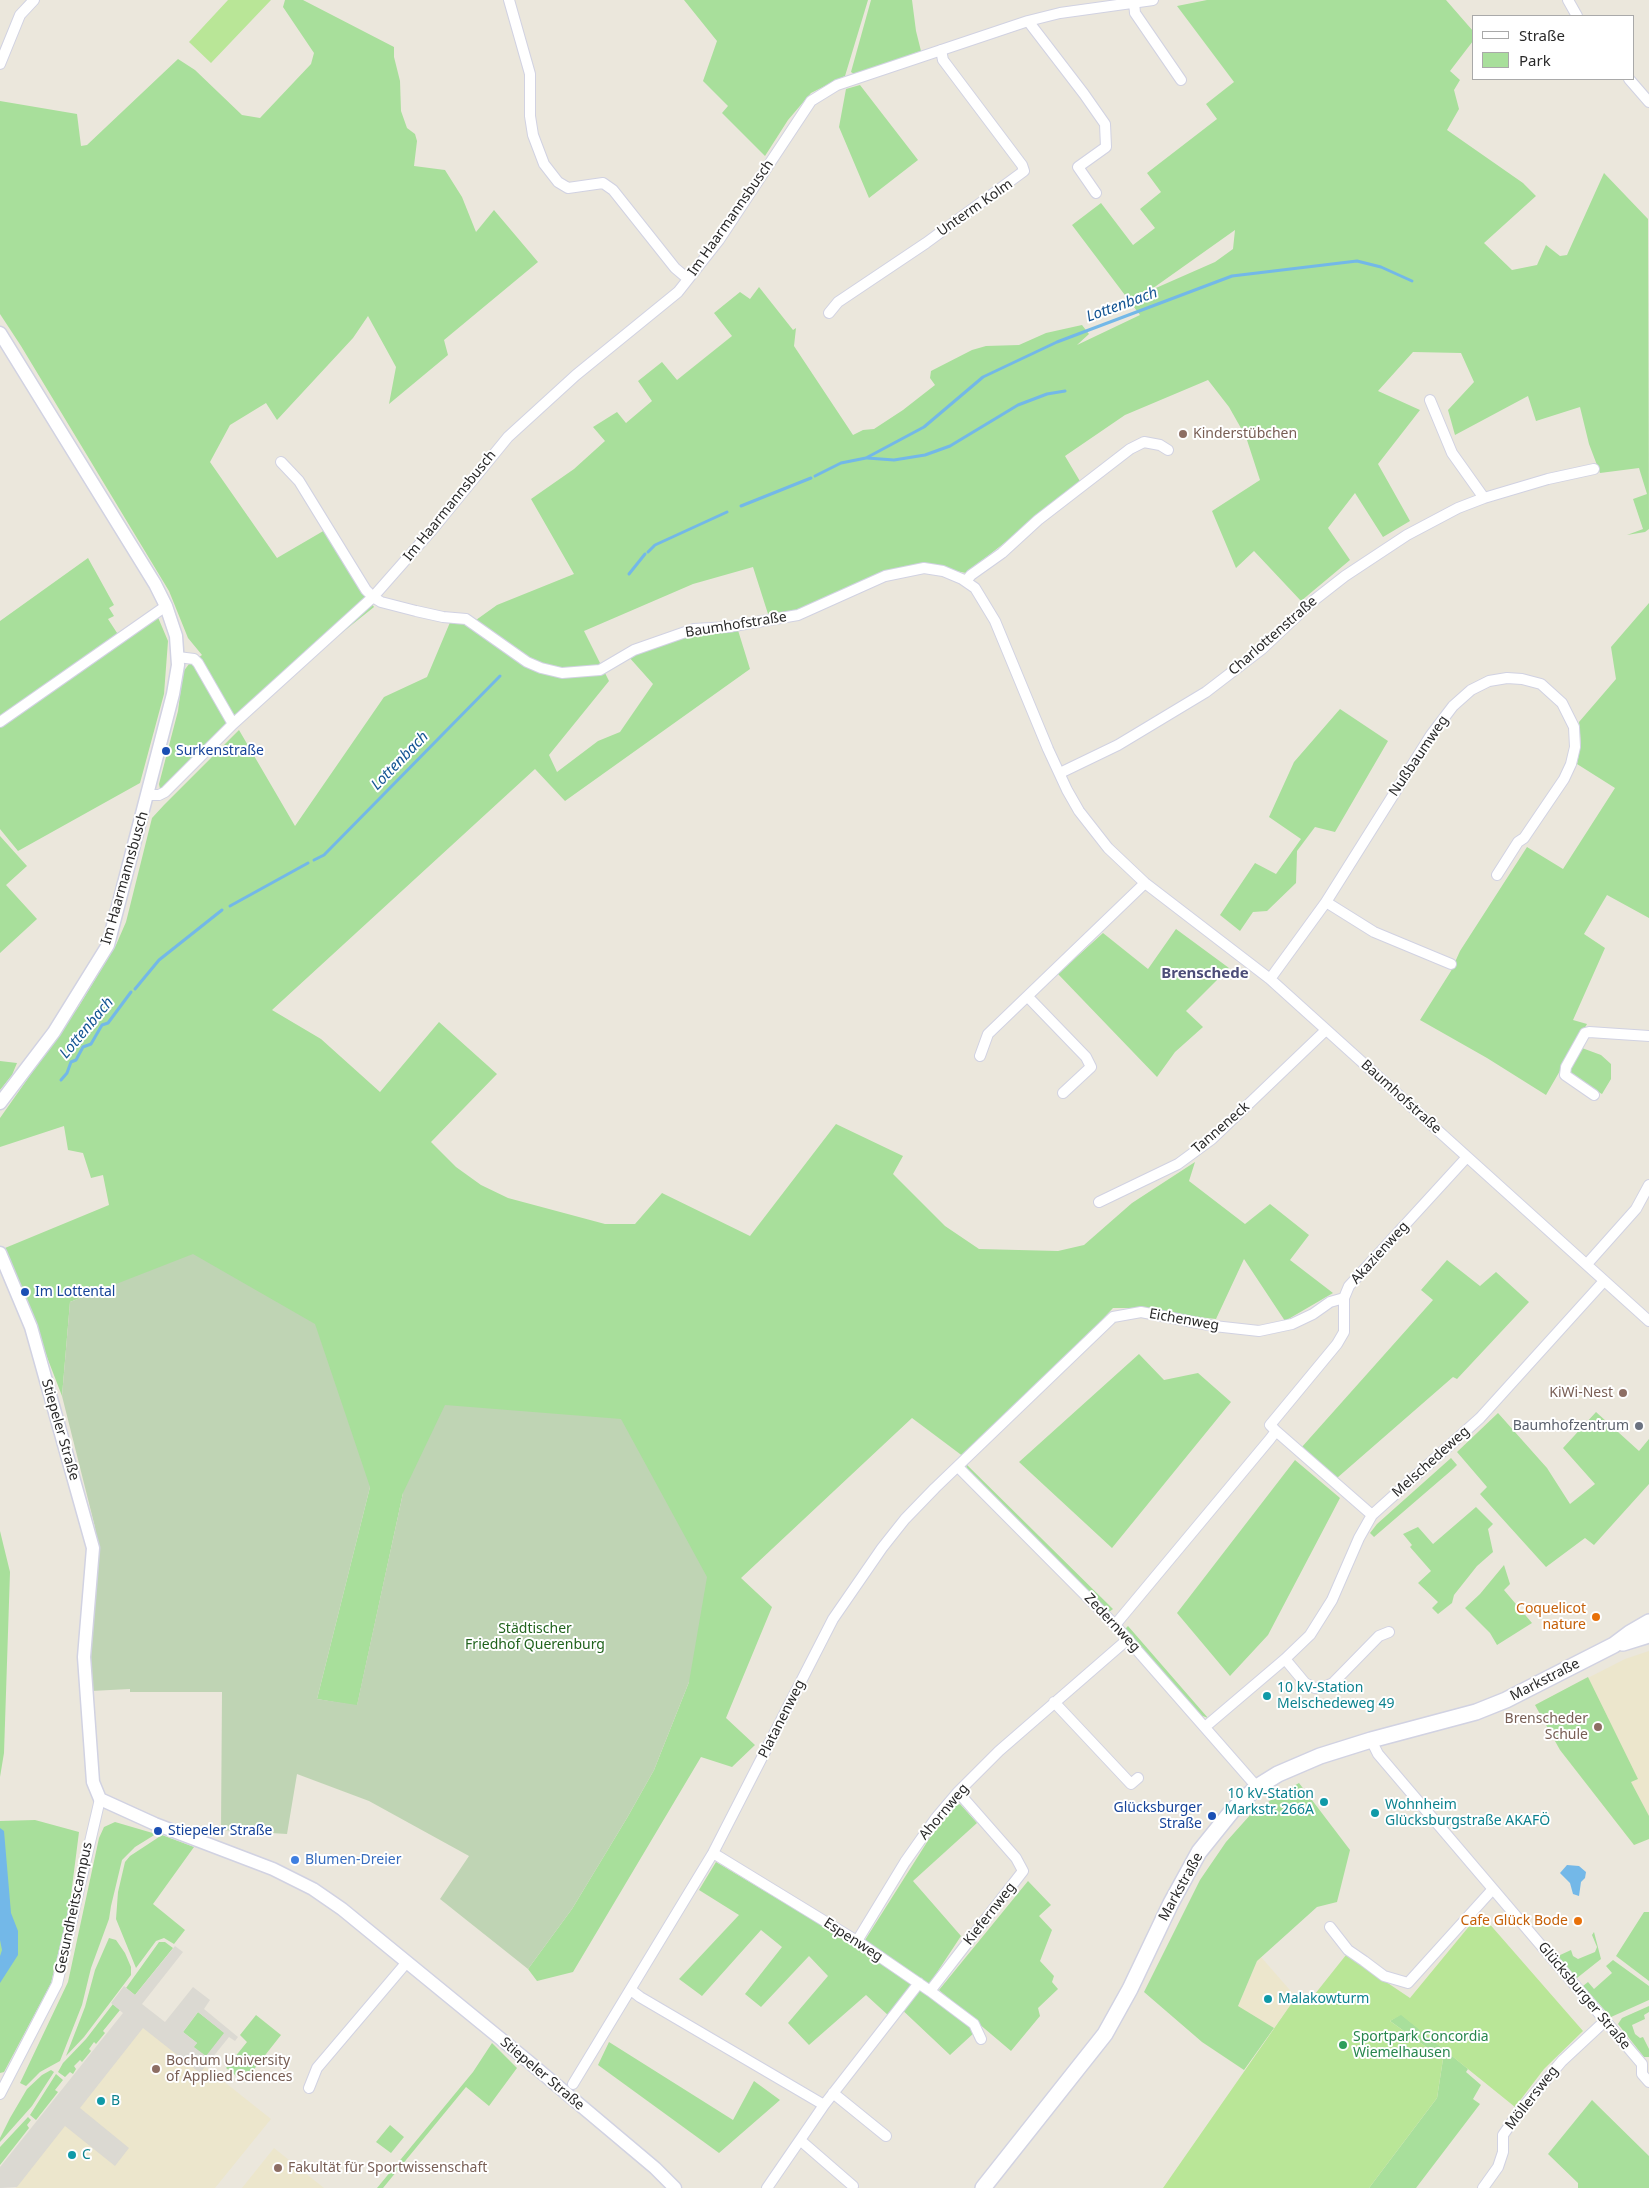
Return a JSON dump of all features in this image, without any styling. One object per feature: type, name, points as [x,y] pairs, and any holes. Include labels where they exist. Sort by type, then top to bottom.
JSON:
[{"type":"main road","name":"Markstraße","points":[[1614,1645],[1630,1632],[1649,1622]]},
{"type":"main road","name":"Markstraße","points":[[983,2188],[1105,2034],[1130,1989],[1171,1903],[1199,1852],[1232,1811],[1257,1787],[1278,1774],[1306,1761],[1371,1740],[1476,1712],[1506,1700],[1614,1645],[1649,1635]]},
{"type":"street","points":[[0,64],[20,15],[34,0]]},
{"type":"street","points":[[509,0],[530,74],[530,116],[533,135],[544,164],[558,182],[568,188],[603,183],[613,190],[675,268],[688,279]]},
{"type":"street","name":"Im Haarmannsbusch","points":[[0,1103],[54,1032],[108,945],[148,795],[156,796],[165,792],[233,724],[373,597],[432,530],[508,437],[576,376],[674,297],[719,240],[811,101],[837,85],[1028,21],[1060,13],[1153,0]]},
{"type":"street","points":[[1568,0],[1576,15]]},
{"type":"street","points":[[1134,2],[1135,13],[1181,80]]},
{"type":"street","points":[[1028,21],[1084,94],[1104,124],[1106,147],[1078,167],[1096,193]]},
{"type":"street","name":"Unterm Kolm","points":[[828,313],[838,302],[926,243],[1024,172],[1022,165],[943,60],[941,50]]},
{"type":"street","points":[[1629,80],[1649,102]]},
{"type":"street","points":[[0,333],[155,584],[166,606],[176,636],[178,657],[173,694],[148,795]]},
{"type":"street","points":[[1430,400],[1452,453],[1484,498]]},
{"type":"street","points":[[966,581],[971,575],[1002,553],[1038,520],[1130,449],[1144,442],[1160,445],[1168,450]]},
{"type":"street","points":[[281,462],[299,481],[366,590],[373,597]]},
{"type":"street","name":"Charlottenstraße","points":[[1060,773],[1118,745],[1206,692],[1262,649],[1313,601],[1360,565],[1414,531],[1458,508],[1484,498],[1548,479],[1594,469]]},
{"type":"street","name":"Baumhofstraße","points":[[373,597],[381,602],[416,612],[466,619],[527,662],[551,671],[575,673],[600,670],[634,650],[694,629],[728,627],[798,616],[885,576],[924,568],[943,572],[966,581],[984,601],[995,621],[1048,749],[1079,811],[1114,854],[1145,883],[1270,979],[1649,1321]]},
{"type":"street","points":[[0,722],[166,606]]},
{"type":"street","points":[[178,657],[194,659],[198,663],[233,724]]},
{"type":"street","name":"Nußbaumweg","points":[[1270,979],[1326,902],[1431,735],[1453,706],[1471,690],[1489,681],[1507,678],[1522,679],[1541,684],[1562,703],[1574,727],[1575,747],[1572,764],[1564,779],[1524,838],[1518,842],[1497,875]]},
{"type":"street","points":[[980,1056],[988,1034],[1145,883]]},
{"type":"street","points":[[1326,902],[1374,932],[1451,964]]},
{"type":"street","points":[[1028,997],[1086,1057],[1091,1067],[1063,1093]]},
{"type":"street","name":"Tanneneck","points":[[1099,1202],[1178,1164],[1212,1139],[1326,1030]]},
{"type":"street","points":[[1594,1095],[1565,1075],[1566,1067],[1585,1033],[1649,1036]]},
{"type":"street","name":"Akazienweg","points":[[1115,1625],[1276,1431],[1270,1425],[1337,1344],[1344,1332],[1344,1298],[1349,1286],[1467,1157]]},
{"type":"street","points":[[1587,1264],[1636,1209],[1649,1185]]},
{"type":"street","name":"Stiepeler Straße","points":[[0,1253],[31,1327],[93,1548],[84,1657],[93,1782],[100,1799],[155,1824],[294,1878],[342,1909],[648,2162],[676,2188]]},
{"type":"street","name":"Melschedeweg","points":[[1205,1727],[1285,1659],[1310,1635],[1325,1613],[1359,1538],[1372,1515],[1480,1418],[1604,1281]]},
{"type":"street","name":"Eichenweg","points":[[958,1467],[1113,1317],[1141,1312],[1214,1326],[1260,1331],[1292,1324],[1313,1314],[1330,1302],[1344,1298]]},
{"type":"street","points":[[1276,1431],[1372,1515]]},
{"type":"street","name":"Zedernweg","points":[[958,1467],[1115,1625],[1257,1787]]},
{"type":"street","name":"Platanenweg","points":[[573,2084],[713,1853],[833,1619],[856,1584],[905,1519],[958,1467]]},
{"type":"street","points":[[1285,1659],[1310,1686],[1322,1688],[1333,1683],[1379,1636],[1389,1632]]},
{"type":"street","name":"Ahornweg","points":[[857,1941],[905,1862],[936,1818],[958,1792],[999,1751],[1128,1639]]},
{"type":"street","points":[[1054,1702],[1130,1784],[1138,1778]]},
{"type":"street","name":"Glücksburger Straße","points":[[1371,1740],[1378,1754],[1642,2064],[1642,2074],[1649,2082]]},
{"type":"street","name":"Kiefernweg","points":[[930,1990],[1023,1871],[1016,1858],[958,1792]]},
{"type":"street","name":"Gesundheitscampus","points":[[0,2094],[57,1984],[100,1799]]},
{"type":"street","name":"Espenweg","points":[[713,1853],[857,1941],[930,1990],[974,2024],[981,2039]]},
{"type":"street","points":[[1330,1928],[1348,1950],[1384,1976],[1408,1983],[1492,1890]]},
{"type":"street","points":[[309,2088],[317,2068],[407,1962]]},
{"type":"street","points":[[772,2186],[824,2105],[919,1983]]},
{"type":"street","points":[[631,1990],[824,2105]]},
{"type":"street","name":"Möllersweg","points":[[1483,2188],[1498,2167],[1503,2152],[1503,2135],[1518,2112],[1562,2061],[1605,2021]]},
{"type":"street","points":[[833,2093],[886,2136]]},
{"type":"street","points":[[800,2140],[853,2186]]},
{"type":"shaded area","name":"Brenscheder Schule","points":[[1649,1651],[1649,1839],[1634,1845],[1560,1750],[1535,1705],[1625,1659]]},
{"type":"shaded area","points":[[175,1946],[183,1952],[142,2004],[165,2022],[193,1987],[210,2000],[204,2009],[238,2037],[235,2041],[229,2037],[200,2073],[143,2028],[80,2108],[129,2148],[115,2166],[65,2126],[17,2187],[0,2188],[0,2167],[123,2013],[111,2003],[124,1986],[135,1995]],"holes":[[[198,2012],[224,2033],[206,2056],[194,2047],[197,2043],[183,2032]]]},
{"type":"shaded area","points":[[1261,1957],[1296,1997],[1244,2070],[1202,2042],[1238,2006],[1257,1961]]},
{"type":"shaded area","name":"Bochum University of Applied Sciences","points":[[144,2018],[271,2119],[215,2188],[16,2188],[14,2180]]},
{"type":"shaded area","name":"Fakultät für Sportwissenschaft","points":[[274,2148],[324,2188],[242,2188]]},
{"type":"green space","points":[[228,0],[271,0],[211,63],[189,42]]},
{"type":"green space","points":[[285,0],[303,0],[394,47],[394,57],[400,81],[401,111],[407,128],[415,134],[417,141],[414,166],[445,170],[462,197],[476,232],[494,210],[538,262],[444,340],[448,355],[389,404],[396,367],[368,316],[353,338],[277,420],[266,403],[230,425],[210,462],[277,558],[325,530],[374,607],[228,724],[174,781],[160,789],[159,784],[178,711],[183,672],[189,664],[202,655],[188,638],[169,591],[0,314],[0,101],[77,114],[81,146],[87,145],[178,59],[195,70],[242,115],[260,118],[311,64],[314,53],[283,7]]},
{"type":"green space","points":[[684,0],[868,0],[845,76],[811,93],[788,120],[765,156],[722,113],[728,106],[703,81],[717,41]]},
{"type":"green space","points":[[871,0],[912,0],[921,51],[854,74],[851,72]]},
{"type":"green space","points":[[1207,0],[1446,0],[1472,30],[1472,42],[1450,71],[1460,80],[1454,90],[1459,109],[1447,130],[1523,183],[1536,196],[1484,243],[1512,270],[1537,265],[1546,245],[1560,256],[1567,255],[1604,173],[1648,219],[1649,529],[1645,532],[1627,535],[1643,529],[1633,499],[1647,494],[1639,468],[1600,473],[1589,444],[1580,407],[1536,421],[1528,396],[1455,435],[1448,410],[1474,382],[1461,353],[1413,352],[1378,391],[1420,410],[1378,464],[1410,521],[1383,537],[1355,493],[1328,528],[1350,560],[1301,601],[1254,551],[1236,568],[1212,511],[1260,480],[1246,437],[1229,407],[1208,380],[1125,415],[1065,456],[1081,483],[966,573],[925,565],[801,611],[769,617],[753,567],[693,584],[584,631],[609,681],[549,755],[557,772],[598,741],[620,732],[653,684],[628,656],[705,629],[737,627],[750,669],[565,801],[535,769],[272,1010],[321,1039],[380,1092],[439,1022],[497,1074],[431,1142],[456,1167],[481,1185],[508,1198],[605,1224],[635,1224],[662,1193],[750,1236],[836,1124],[903,1156],[893,1174],[945,1226],[979,1249],[1058,1251],[1084,1245],[1132,1203],[1195,1162],[1189,1181],[1245,1224],[1270,1204],[1309,1235],[1290,1260],[1333,1293],[1285,1321],[1244,1259],[1216,1319],[1163,1313],[1140,1308],[1113,1308],[1069,1355],[964,1457],[912,1418],[741,1578],[772,1607],[726,1718],[755,1745],[732,1767],[701,1757],[573,1972],[537,1981],[528,1969],[572,1909],[654,1770],[689,1682],[403,1493],[357,1706],[317,1699],[370,1487],[80,1298],[70,1302],[62,1396],[5,1248],[109,1205],[103,1175],[91,1178],[83,1153],[68,1150],[64,1126],[0,1147],[0,1118],[79,1006],[116,945],[126,922],[152,818],[239,730],[295,826],[384,697],[427,677],[451,620],[469,625],[497,605],[574,574],[531,499],[574,469],[605,441],[593,427],[617,412],[626,423],[652,401],[638,381],[662,362],[677,380],[732,336],[714,313],[740,292],[750,299],[759,287],[793,330],[796,328],[794,346],[853,435],[863,430],[874,429],[903,410],[935,385],[930,378],[931,371],[972,350],[986,346],[1019,345],[1046,333],[1082,325],[1089,334],[1077,345],[1140,315],[1072,225],[1101,203],[1133,245],[1155,228],[1140,209],[1161,192],[1147,173],[1217,119],[1206,104],[1234,82],[1177,6]],"holes":[[[1235,230],[1233,249],[1215,262],[1149,291]]]},
{"type":"green space","points":[[860,85],[918,160],[869,198],[839,127],[846,89]]},
{"type":"green space","points":[[88,558],[114,605],[109,608],[114,616],[108,619],[119,636],[0,719],[0,621]]},
{"type":"green space","points":[[1649,603],[1649,918],[1607,895],[1584,934],[1605,948],[1573,1020],[1587,1024],[1546,1095],[1487,1058],[1420,1020],[1451,971],[1460,951],[1527,847],[1563,869],[1615,788],[1577,764],[1581,744],[1579,722],[1616,679],[1611,647]]},
{"type":"green space","points":[[157,615],[168,641],[164,694],[140,783],[18,851],[0,829],[0,726]]},
{"type":"green space","points":[[1340,709],[1388,741],[1335,832],[1315,827],[1297,851],[1296,883],[1267,911],[1253,912],[1240,931],[1220,915],[1255,863],[1276,874],[1301,839],[1269,817],[1294,762]]},
{"type":"green space","points":[[0,836],[27,866],[6,885],[37,919],[0,953]]},
{"type":"green space","points":[[1176,929],[1229,968],[1186,1011],[1203,1027],[1175,1052],[1157,1077],[1058,974],[1103,933],[1148,969]]},
{"type":"green space","points":[[1582,1048],[1601,1055],[1611,1064],[1611,1079],[1602,1094],[1577,1080],[1571,1074],[1570,1070]]},
{"type":"green space","points":[[0,1061],[17,1063],[12,1075],[0,1090]]},
{"type":"green space","name":"Städtischer Friedhof Querenburg","points":[[193,1254],[315,1324],[370,1487],[317,1699],[357,1705],[403,1493],[445,1405],[621,1419],[707,1577],[689,1682],[654,1770],[572,1909],[528,1969],[440,1899],[469,1856],[369,1801],[297,1774],[287,1834],[221,1830],[222,1692],[130,1692],[130,1689],[91,1691],[89,1639],[98,1557],[95,1527],[62,1396],[70,1302]]},
{"type":"green space","points":[[1447,1260],[1480,1286],[1496,1272],[1529,1302],[1457,1379],[1453,1377],[1337,1478],[1301,1448],[1433,1300],[1421,1290]]},
{"type":"green space","points":[[1139,1354],[1164,1380],[1198,1373],[1231,1402],[1112,1548],[1019,1462]]},
{"type":"green space","points":[[1596,1412],[1639,1451],[1649,1439],[1649,1484],[1594,1545],[1585,1538],[1546,1567],[1480,1494],[1487,1487],[1457,1452],[1498,1413],[1547,1468],[1570,1504],[1595,1484],[1563,1448]]},
{"type":"green space","points":[[1451,1458],[1457,1465],[1453,1469],[1374,1537],[1370,1533],[1377,1524]]},
{"type":"green space","points":[[1295,1460],[1340,1498],[1268,1635],[1230,1676],[1177,1613]]},
{"type":"green space","points":[[965,1463],[1113,1609],[1109,1612],[968,1470]]},
{"type":"green space","points":[[1476,1507],[1493,1524],[1488,1529],[1493,1552],[1477,1566],[1454,1595],[1452,1603],[1438,1614],[1432,1608],[1438,1602],[1418,1583],[1431,1571],[1410,1547],[1412,1545],[1403,1534],[1418,1527],[1433,1544]]},
{"type":"green space","points":[[0,1531],[10,1572],[4,1753],[0,1777]]},
{"type":"green space","points":[[1504,1565],[1510,1584],[1504,1590],[1532,1623],[1497,1645],[1490,1633],[1465,1608],[1480,1594]]},
{"type":"green space","points":[[1128,1626],[1208,1718],[1200,1715],[1125,1629]]},
{"type":"green space","name":"Brenscheder Schule","points":[[1588,1677],[1638,1779],[1631,1782],[1649,1816],[1649,1839],[1634,1845],[1560,1750],[1535,1705]]},
{"type":"green space","points":[[1299,1783],[1350,1850],[1337,1902],[1317,1907],[1257,1961],[1238,2006],[1274,2028],[1244,2070],[1202,2042],[1144,1992],[1200,1880],[1226,1842],[1251,1814]]},
{"type":"green space","points":[[960,1804],[977,1823],[913,1881],[961,1936],[930,1983],[927,1992],[975,2032],[950,2055],[897,2005],[889,2016],[866,1995],[809,2045],[788,2023],[828,1976],[809,1956],[761,2007],[745,1994],[782,1947],[761,1930],[702,1996],[679,1979],[739,1915],[699,1890],[716,1862],[860,1948],[929,1839],[955,1806]]},
{"type":"green space","points":[[35,1820],[79,1832],[70,1903],[51,1983],[4,2072],[0,2073],[0,1821]]},
{"type":"green space","points":[[115,1822],[156,1834],[135,1847],[122,1860],[109,1919],[91,1968],[82,2005],[60,2061],[40,2072],[26,2086],[20,2083],[68,1982],[99,1838],[104,1827]]},
{"type":"green space","points":[[162,1835],[194,1847],[153,1904],[185,1930],[174,1944],[164,1938],[156,1941],[136,1968],[116,1919],[118,1892],[125,1862],[130,1856]]},
{"type":"green space","points":[[1028,1881],[1051,1905],[1039,1916],[1052,1930],[1040,1961],[1054,1976],[1052,1982],[1058,1989],[1038,2008],[1040,2016],[1011,2051],[939,1990]]},
{"type":"green space","points":[[1644,1912],[1649,1912],[1649,1981],[1616,1956]]},
{"type":"green space","name":"Sportpark Concordia Wiemelhausen","points":[[1480,1913],[1583,2031],[1544,2069],[1515,2107],[1401,2015],[1390,2021],[1443,2059],[1437,2098],[1369,2188],[1163,2188],[1296,1997],[1307,2004],[1346,1955],[1410,1998]]},
{"type":"green space","points":[[1594,1932],[1601,1959],[1577,1978],[1558,1956],[1571,1950],[1573,1956],[1578,1959],[1595,1952],[1597,1947],[1592,1935]]},
{"type":"green space","points":[[109,1938],[116,1940],[125,1953],[131,1967],[131,1975],[84,2037],[66,2056],[85,2007],[95,1970]]},
{"type":"green space","points":[[159,1942],[165,1942],[173,1948],[135,1995],[126,1988]]},
{"type":"green space","points":[[1613,1960],[1649,1986],[1649,2000],[1611,2017],[1583,1986],[1588,1982],[1594,1989],[1612,1973],[1606,1966]]},
{"type":"green space","points":[[113,2004],[120,2010],[103,2031],[105,2033],[96,2044],[94,2042],[89,2049],[91,2051],[82,2062],[80,2060],[74,2066],[76,2069],[73,2074],[70,2072],[65,2077],[58,2072],[63,2063],[86,2039]]},
{"type":"green space","points":[[1649,2006],[1649,2012],[1644,2015],[1645,2019],[1632,2025],[1635,2034],[1640,2038],[1643,2037],[1649,2049],[1649,2057],[1644,2057],[1618,2024],[1622,2018]]},
{"type":"green space","points":[[198,2012],[225,2033],[206,2057],[193,2047],[197,2043],[183,2032]]},
{"type":"green space","points":[[1401,2014],[1468,2069],[1466,2072],[1481,2085],[1473,2099],[1480,2104],[1416,2188],[1369,2188],[1437,2098],[1443,2059],[1390,2021]]},
{"type":"green space","points":[[256,2015],[281,2035],[244,2082],[226,2068],[247,2042],[240,2035]]},
{"type":"green space","points":[[609,2042],[733,2120],[754,2081],[780,2100],[719,2153],[598,2065]]},
{"type":"green space","points":[[492,2043],[517,2068],[489,2106],[466,2087],[383,2188],[377,2188],[473,2072]]},
{"type":"green space","points":[[51,2070],[54,2072],[32,2106],[0,2142],[0,2138],[10,2118],[27,2089],[42,2075]]},
{"type":"green space","points":[[56,2074],[63,2080],[55,2090],[58,2092],[36,2120],[30,2115]]},
{"type":"green space","points":[[1592,2100],[1649,2156],[1649,2188],[1578,2188],[1578,2183],[1548,2154]]},
{"type":"green space","points":[[28,2117],[31,2120],[27,2125],[29,2128],[0,2165],[0,2147]]},
{"type":"green space","points":[[390,2125],[404,2137],[391,2153],[376,2142]]},
{"type":"water","points":[[0,1828],[4,1831],[11,1913],[18,1931],[18,1955],[0,1983],[0,1956],[2,1950],[0,1940]]},
{"type":"water","points":[[1567,1865],[1579,1866],[1586,1872],[1585,1878],[1581,1882],[1579,1896],[1573,1894],[1570,1883],[1560,1873]]},
{"type":"waterway","name":"Lottenbach","points":[[815,476],[841,463],[866,458],[924,427],[983,377],[1057,342],[1232,276],[1357,261],[1381,267],[1412,281]]},
{"type":"waterway","name":"Lottenbach","points":[[867,458],[894,460],[925,455],[950,446],[1018,405],[1047,394],[1065,391]]},
{"type":"waterway","name":"Lottenbach","points":[[741,506],[811,478]]},
{"type":"waterway","name":"Lottenbach","points":[[648,552],[655,545],[727,512]]},
{"type":"waterway","name":"Lottenbach","points":[[629,574],[645,554]]},
{"type":"waterway","name":"Lottenbach","points":[[314,860],[324,855],[500,676]]},
{"type":"waterway","name":"Lottenbach","points":[[230,906],[308,863]]},
{"type":"waterway","name":"Lottenbach","points":[[135,989],[159,960],[222,910]]},
{"type":"waterway","name":"Lottenbach","points":[[61,1080],[67,1073],[71,1062],[76,1060],[83,1047],[91,1044],[102,1025],[108,1023],[131,992]]},
{"type":"place","name":"Kinderstübchen","points":[[1183,434]]},
{"type":"place","name":"Surkenstraße","points":[[166,751]]},
{"type":"place","name":"Im Lottental","points":[[25,1292]]},
{"type":"place","name":"KiWi-Nest","points":[[1623,1393]]},
{"type":"place","name":"Baumhofzentrum","points":[[1639,1426]]},
{"type":"place","name":"Coquelicot nature","points":[[1596,1617]]},
{"type":"place","name":"10 kV-Station Melschedeweg 49","points":[[1267,1696]]},
{"type":"place","name":"Brenscheder Schule","points":[[1598,1727]]},
{"type":"place","name":"10 kV-Station Markstr. 266A","points":[[1324,1802]]},
{"type":"place","name":"Wohnheim Glücksburgstraße AKAFÖ","points":[[1375,1813]]},
{"type":"place","name":"Glücksburger Straße","points":[[1212,1816]]},
{"type":"place","name":"Stiepeler Straße","points":[[158,1831]]},
{"type":"place","name":"Blumen-Dreier","points":[[295,1860]]},
{"type":"place","name":"Cafe Glück Bode","points":[[1578,1921]]},
{"type":"place","name":"Malakowturm","points":[[1268,1999]]},
{"type":"place","name":"Sportpark Concordia Wiemelhausen","points":[[1343,2045]]},
{"type":"place","name":"Bochum University of Applied Sciences","points":[[156,2069]]},
{"type":"place","name":"B","points":[[101,2101]]},
{"type":"place","name":"C","points":[[72,2155]]},
{"type":"place","name":"Fakultät für Sportwissenschaft","points":[[278,2168]]},
{"type":"district","name":"Brenschede","points":[[1205,974]]}]
